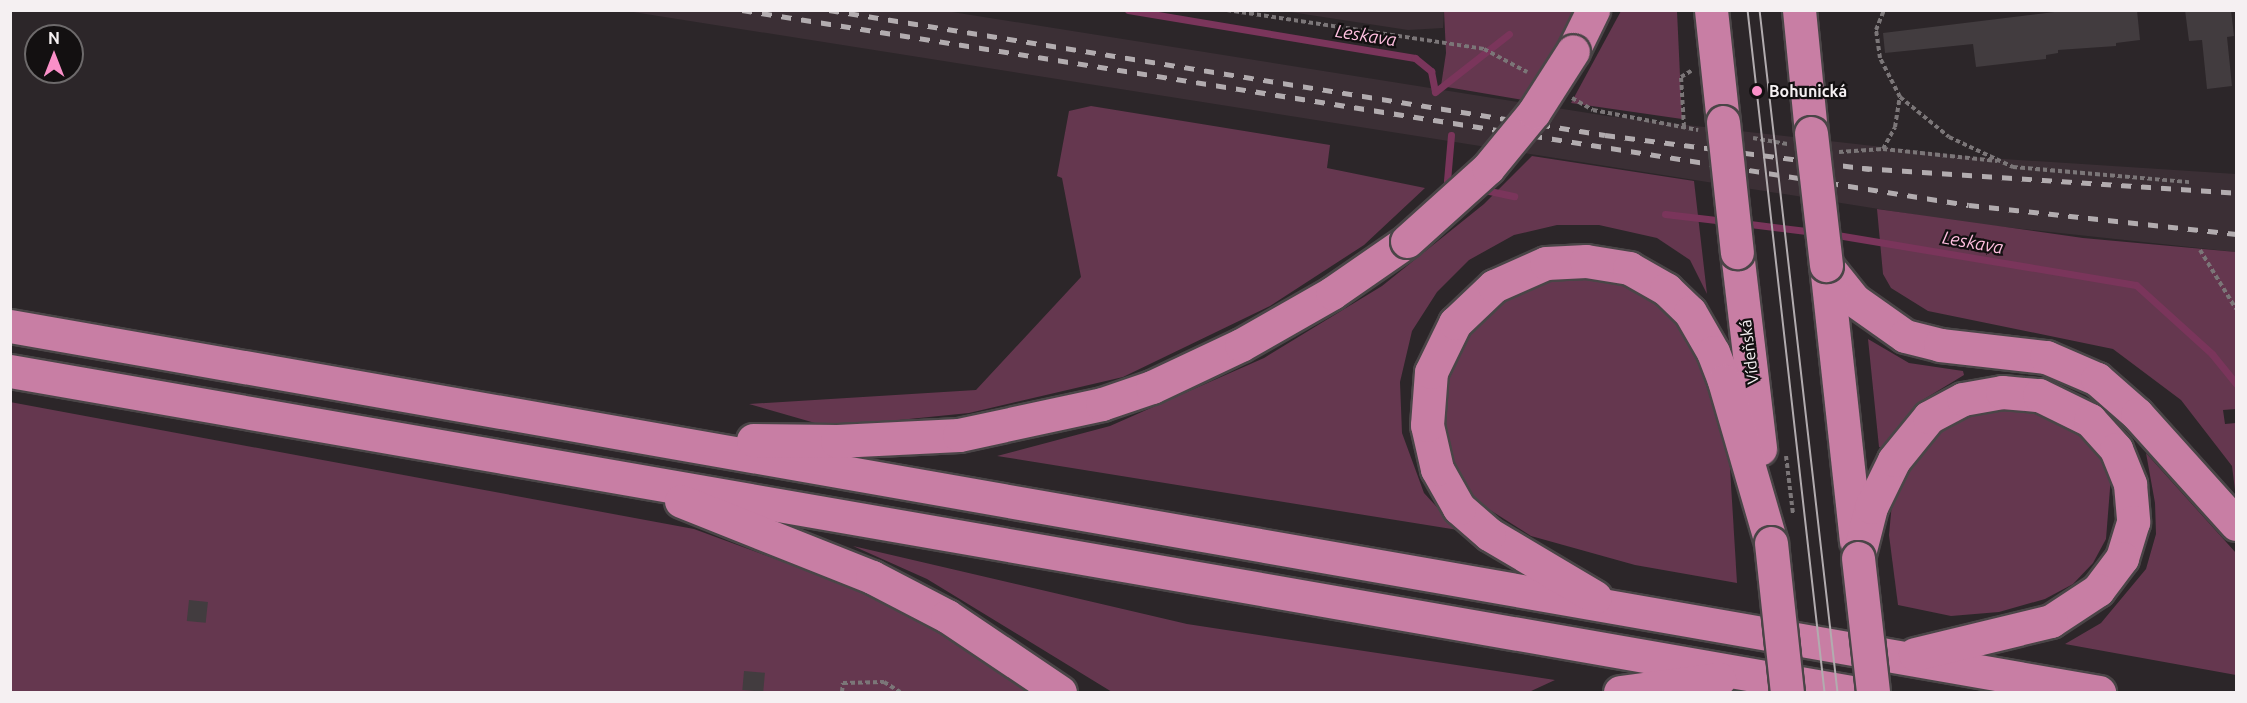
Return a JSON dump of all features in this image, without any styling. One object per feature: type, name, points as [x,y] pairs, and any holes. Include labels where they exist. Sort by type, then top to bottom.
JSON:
[{"type":"highway","points":[[620,433],[789,441],[901,439],[959,435],[1051,418],[1152,387],[1199,367],[1295,316],[1407,241],[1488,168],[1534,112],[1573,51],[1593,10]]},
{"type":"highway","name":"Vídeňská","points":[[1711,10],[1787,693]]},
{"type":"highway","points":[[1799,10],[1810,143],[1826,265],[1873,693]]},
{"type":"highway","points":[[1612,608],[1472,520],[1449,493],[1431,450],[1427,425],[1428,385],[1447,334],[1483,294],[1530,268],[1586,261],[1629,268],[1666,290],[1690,312],[1713,352],[1724,381],[1771,543]]},
{"type":"highway","points":[[1826,265],[1854,300],[1905,336],[1940,345],[2046,357],[2097,379],[2137,414],[2236,524]]},
{"type":"highway","points":[[10,326],[2099,693]]},
{"type":"highway","points":[[10,371],[1851,693]]},
{"type":"highway","points":[[1858,558],[1871,507],[1894,460],[1929,417],[1963,399],[2002,392],[2057,401],[2104,433],[2124,466],[2133,503],[2129,540],[2122,558],[2098,590],[2051,621],[1902,657]]},
{"type":"highway","points":[[615,475],[872,577],[957,622],[1060,693]]},
{"type":"highway","points":[[1620,693],[1752,675]]},
{"type":"path","points":[[1227,10],[1492,52]]},
{"type":"path","points":[[1884,10],[1876,30],[1880,58],[1900,98],[1949,137],[2013,167],[2188,182]]},
{"type":"path","points":[[1681,77],[1684,127]]},
{"type":"path","points":[[1883,149],[1895,127],[1900,98]]},
{"type":"path","points":[[1593,110],[1684,127],[1723,130],[1810,143],[1849,154],[1883,149],[1997,161]]},
{"type":"path","points":[[2200,250],[2236,309]]},
{"type":"path","points":[[842,693],[843,683],[874,682],[884,682],[900,693]]},
{"type":"shaded area","points":[[627,11],[946,11],[1607,116],[1972,157],[2236,174],[2236,252],[1967,223]]},
{"type":"shaded area","points":[[1284,11],[1444,11],[1443,28],[1408,30]]},
{"type":"shaded area","points":[[1444,11],[1588,11],[1523,100],[1441,86],[1446,53]]},
{"type":"shaded area","points":[[1621,11],[1677,11],[1682,119],[1571,103]]},
{"type":"shaded area","points":[[1091,106],[1330,145],[1327,168],[1425,188],[1364,245],[1270,306],[1123,377],[969,413],[829,427],[749,404],[976,390],[1081,277],[1062,178],[1057,176],[1069,111]]},
{"type":"shaded area","points":[[1532,156],[1694,181],[1707,294],[1690,260],[1657,238],[1599,225],[1557,225],[1514,235],[1469,260],[1437,292],[1412,331],[1400,382],[1402,433],[1424,493],[1458,530],[997,456],[1110,426],[1264,358],[1382,286],[1484,204]]},
{"type":"shaded area","points":[[1877,209],[2083,238],[2236,252],[2236,409],[2223,410],[2225,424],[2236,423],[2236,498],[2232,466],[2181,400],[2113,349],[1928,311],[1891,288],[1883,274]]},
{"type":"shaded area","points":[[1525,277],[1630,277],[1682,315],[1728,435],[1737,583],[1635,565],[1531,536],[1471,498],[1455,474],[1439,411],[1452,336]]},
{"type":"shaded area","points":[[1868,339],[1909,363],[1963,371],[1964,375],[1916,404],[1882,448],[1879,447]]},
{"type":"shaded area","points":[[10,402],[694,529],[882,598],[1039,692],[11,692]]},
{"type":"shaded area","points":[[2049,406],[2096,447],[2111,476],[2106,539],[2093,563],[2073,584],[2045,599],[1999,612],[1951,616],[1898,605],[1889,535],[1893,492],[1906,457],[1952,410]]},
{"type":"shaded area","points":[[2146,453],[2236,553],[2236,675],[2065,644],[2101,623],[2146,569],[2156,534],[2155,503]]},
{"type":"shaded area","points":[[853,546],[1187,624],[1555,680],[1529,692],[1112,692],[927,579]]},
{"type":"building","points":[[2071,10],[2137,10],[2140,40],[2116,43],[2116,46],[2058,50],[2058,53],[2046,55],[2046,59],[1976,67],[1973,44],[1885,53],[1883,33]]},
{"type":"building","points":[[2185,10],[2231,10],[2234,36],[2227,37],[2232,86],[2207,89],[2202,40],[2189,41]]},
{"type":"building","points":[[189,600],[208,602],[206,623],[187,621]]},
{"type":"building","points":[[744,671],[765,673],[763,692],[742,690]]},
{"type":"waterway","name":"Leskava","points":[[1128,10],[1415,58],[1431,71],[1435,92],[1509,34]]},
{"type":"waterway","name":"Leskava","points":[[1451,135],[1447,181],[1455,183]]},
{"type":"waterway","name":"Leskava","points":[[1480,189],[1514,196]]},
{"type":"waterway","name":"Leskava","points":[[1665,214],[1725,221]]},
{"type":"waterway","name":"Leskava","points":[[1742,223],[1814,232]]},
{"type":"waterway","name":"Leskava","points":[[1831,234],[2136,285],[2212,354],[2236,384]]},
{"type":"tram line","points":[[1748,10],[1825,692]]},
{"type":"tram line","points":[[1760,10],[1838,692]]},
{"type":"railway","points":[[742,10],[1969,205],[2236,234]]},
{"type":"railway","points":[[829,10],[1605,135],[1870,169]]},
{"type":"railway","points":[[1862,168],[2236,193]]},
{"type":"place","name":"Bohunická","points":[[1757,91]]}]
